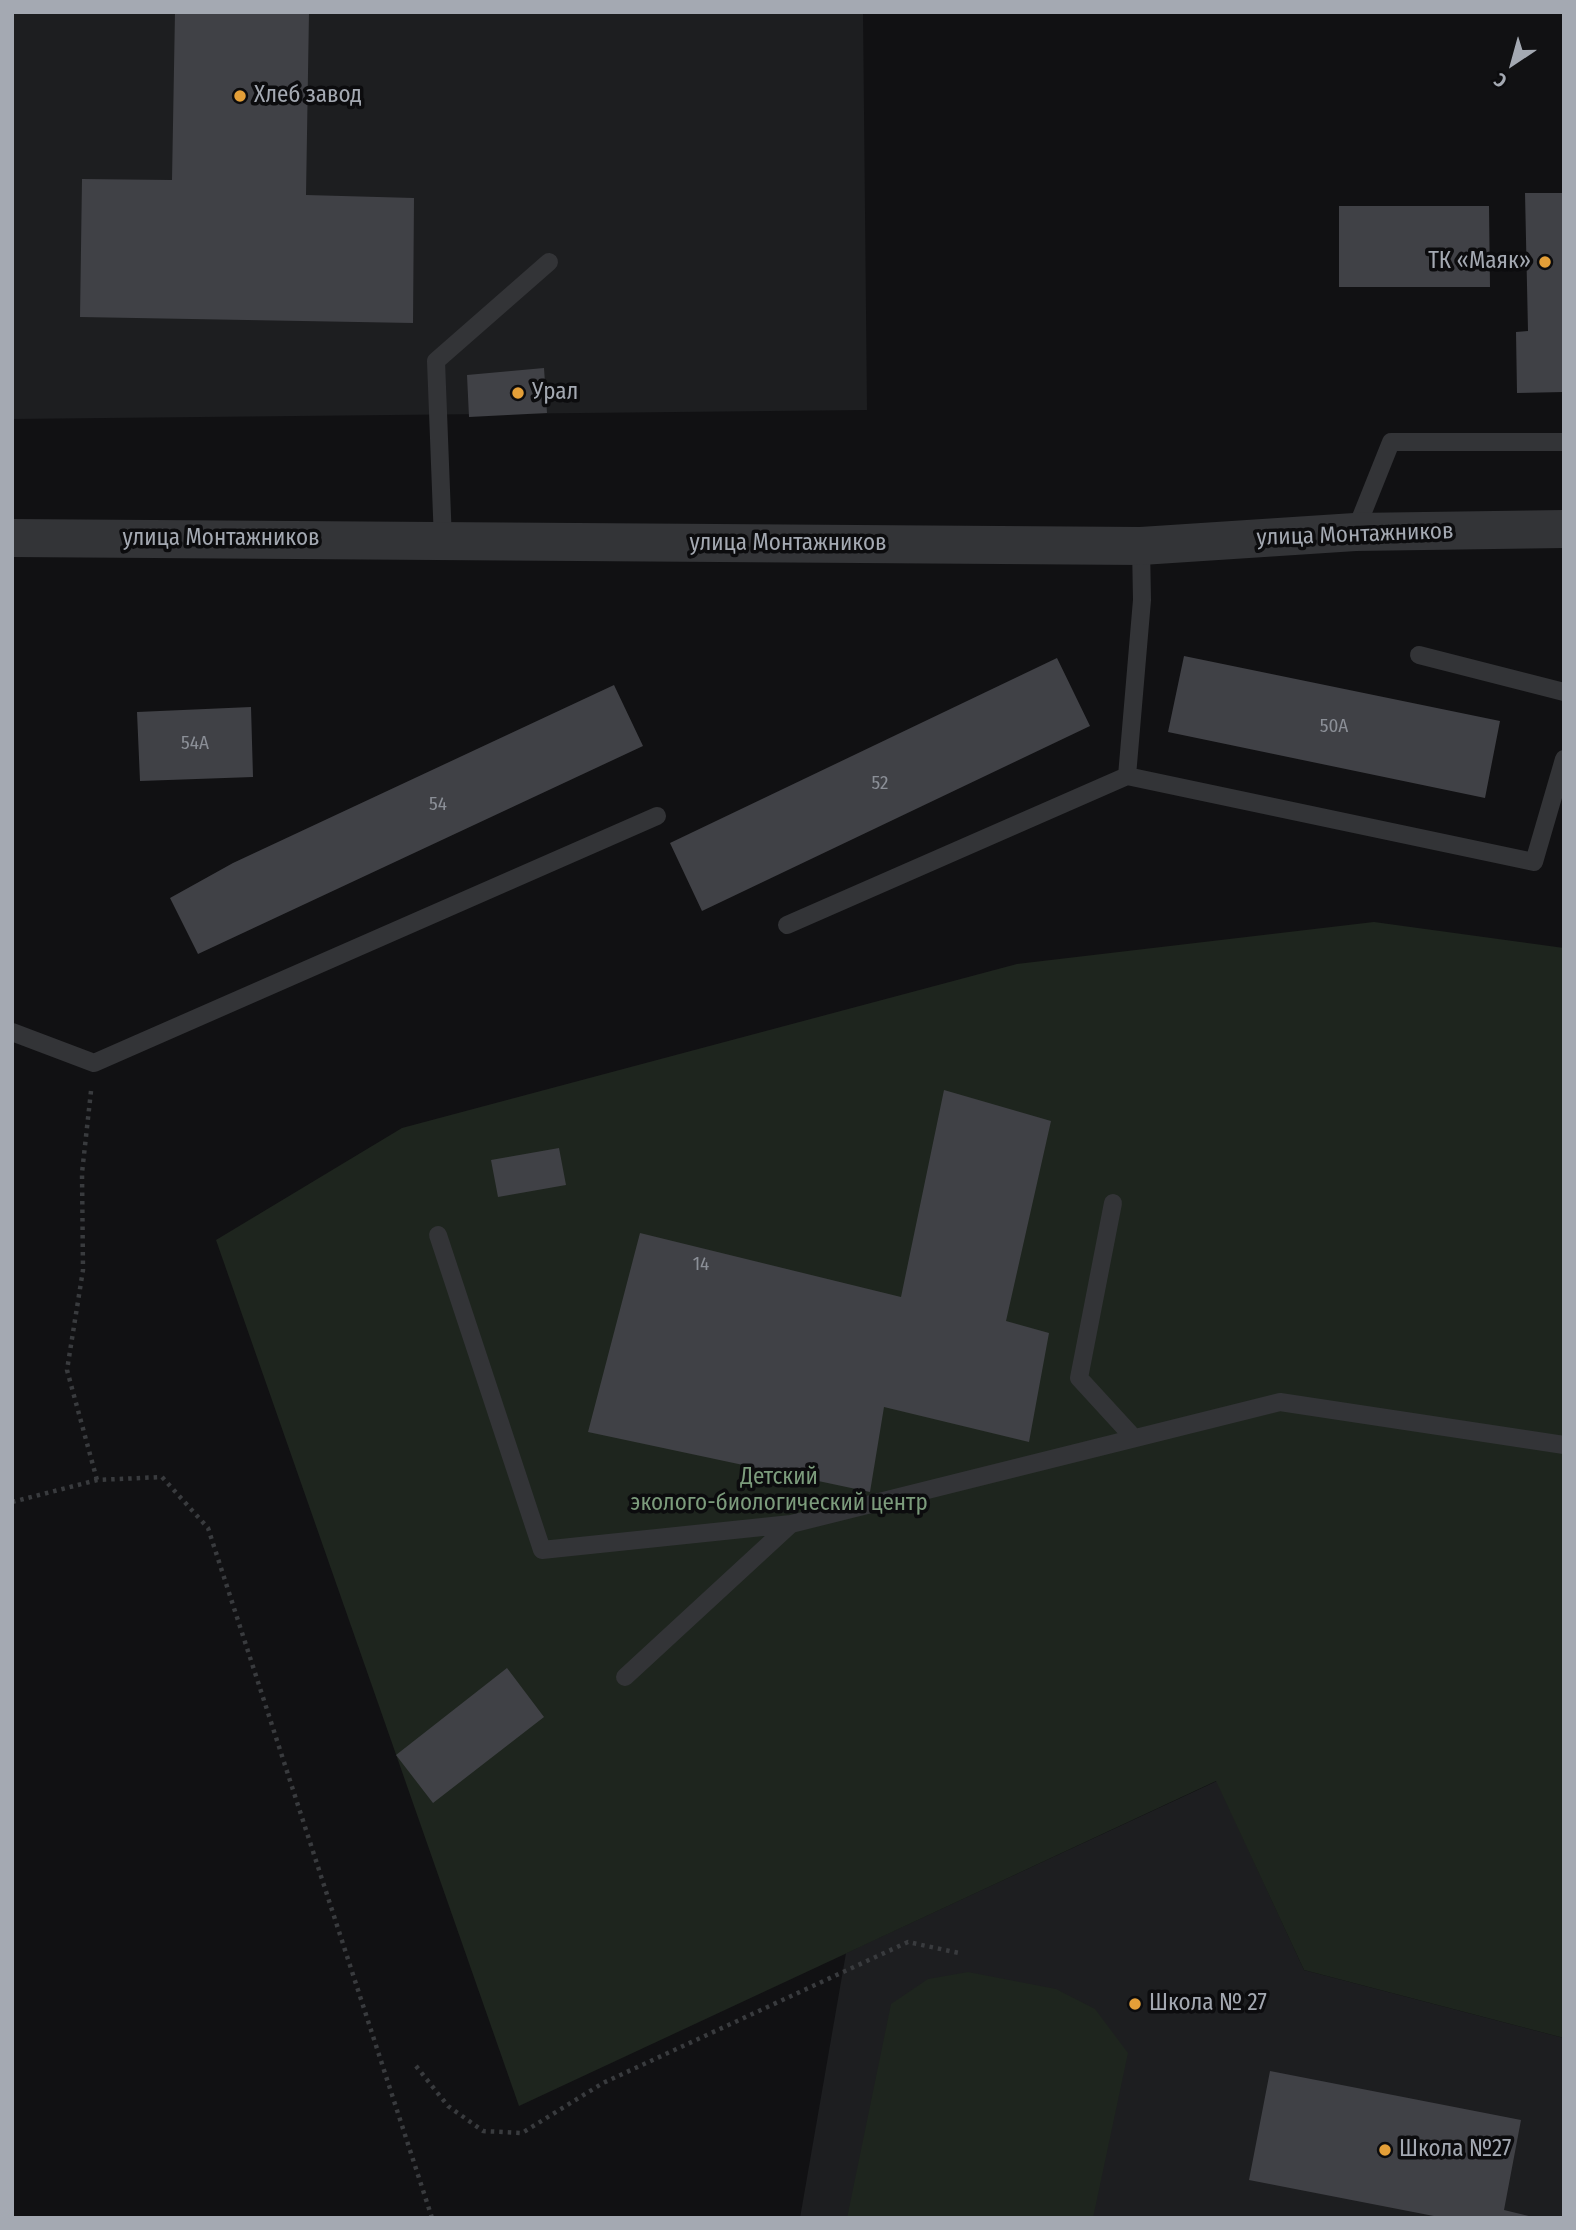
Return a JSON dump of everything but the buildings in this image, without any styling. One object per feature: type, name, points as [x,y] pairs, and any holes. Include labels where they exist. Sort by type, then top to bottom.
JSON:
[{"type":"street","name":"улица Монтажников","points":[[12,538],[1141,546],[1355,532],[1564,529]]},
{"type":"lane","points":[[443,541],[436,361],[549,262]]},
{"type":"lane","points":[[1355,532],[1391,442],[1564,443]]},
{"type":"lane","points":[[1127,776],[1142,600],[1141,546]]},
{"type":"lane","points":[[1419,656],[1564,692]]},
{"type":"lane","points":[[787,925],[1127,776],[1534,862],[1564,759]]},
{"type":"lane","points":[[12,1032],[94,1063],[657,816]]},
{"type":"lane","points":[[1113,1203],[1079,1378],[1134,1438]]},
{"type":"lane","points":[[438,1235],[542,1550],[792,1524],[1280,1402],[1564,1445]]},
{"type":"lane","points":[[625,1677],[792,1524]]},
{"type":"path","points":[[94,1063],[82,1173],[83,1270],[67,1370],[97,1479]]},
{"type":"path","points":[[12,1502],[97,1479],[162,1477],[208,1528],[432,2218]]},
{"type":"path","points":[[416,2066],[448,2106],[484,2131],[522,2133],[603,2083],[908,1942],[959,1953]]},
{"type":"shaded area","points":[[12,12],[863,12],[867,410],[12,419]]},
{"type":"shaded area","name":"Школа № 27","points":[[1217,1781],[1304,1970],[1564,2038],[1564,2218],[800,2218],[846,1953]]},
{"type":"green space","name":"Детский эколого-биологический центр","points":[[1374,922],[1564,948],[1564,2038],[1304,1970],[1216,1781],[519,2106],[216,1240],[402,1128],[1017,964]]},
{"type":"green space","points":[[968,1972],[1056,1989],[1095,2009],[1128,2053],[1093,2218],[847,2218],[891,2004],[928,1979]]},
{"type":"place","name":"Хлеб завод","points":[[240,96]]},
{"type":"place","name":"ТК «Маяк»","points":[[1545,262]]},
{"type":"place","name":"Урал","points":[[518,393]]},
{"type":"place","name":"Школа № 27","points":[[1135,2004]]},
{"type":"place","name":"Школа №27","points":[[1385,2150]]}]
